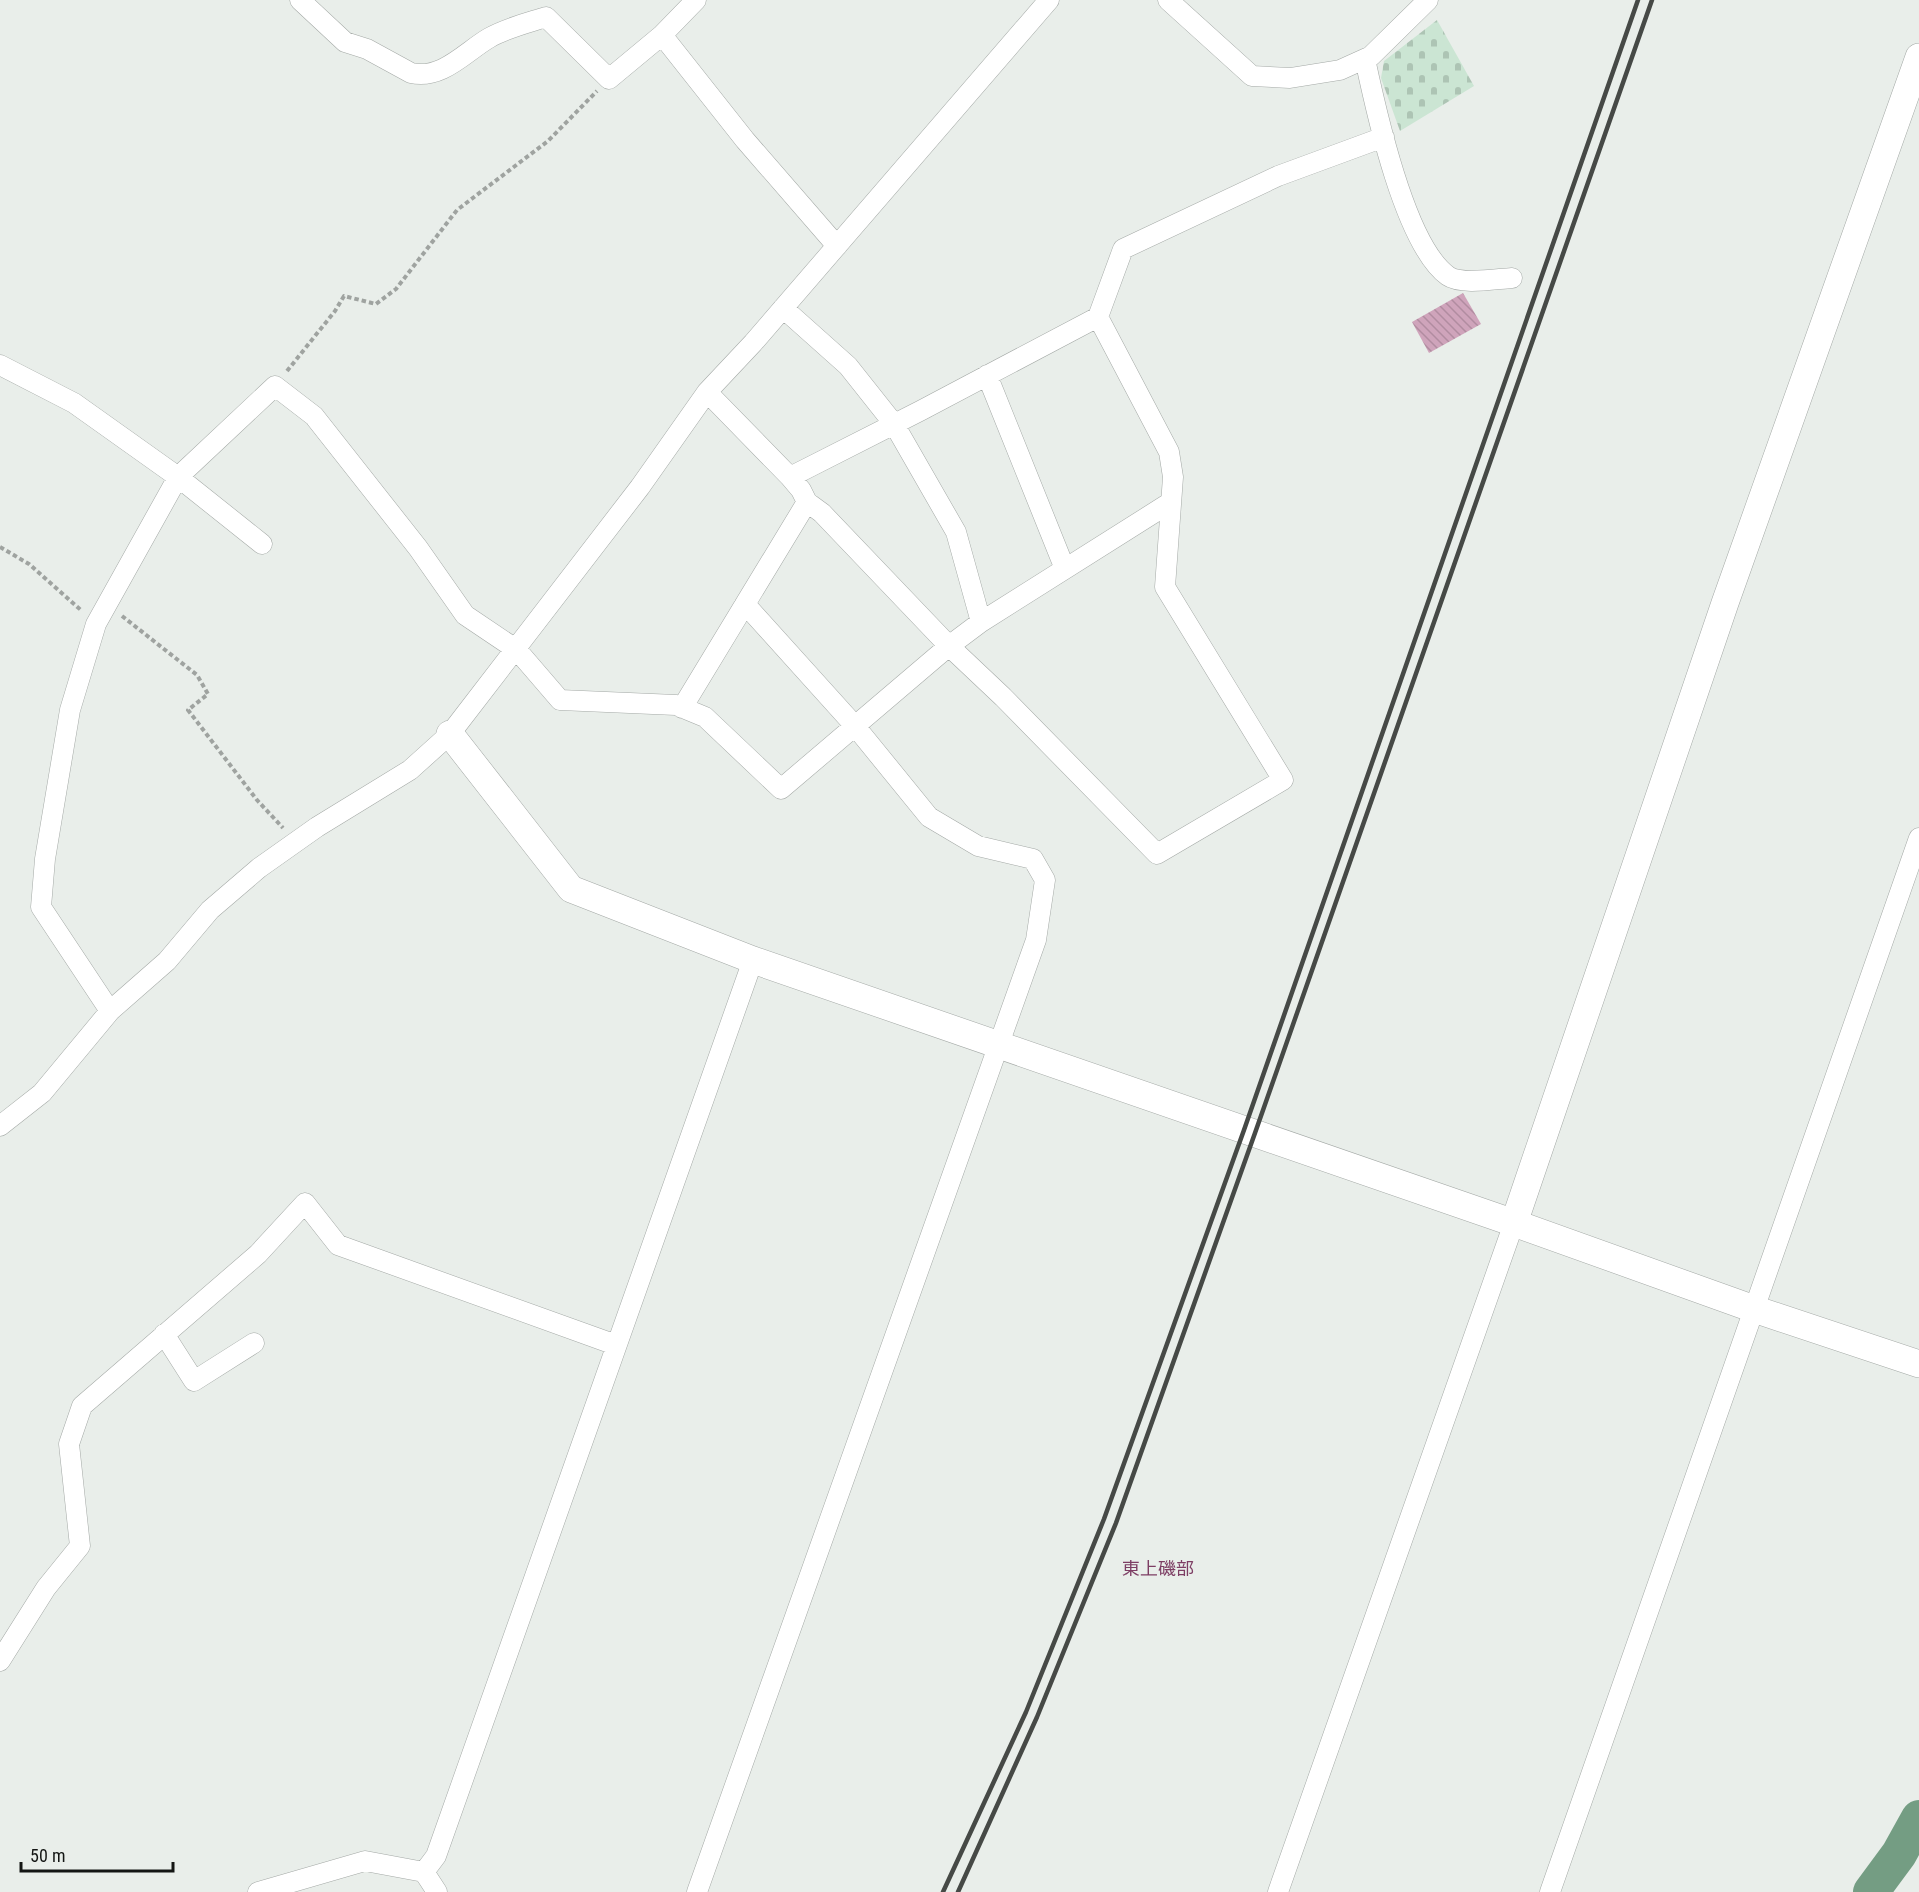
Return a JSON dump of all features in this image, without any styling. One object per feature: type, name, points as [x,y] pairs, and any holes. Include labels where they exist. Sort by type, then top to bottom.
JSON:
[{"type":"street","points":[[300,0],[345,42],[368,49],[417,75],[458,61],[488,38],[502,31],[546,17],[609,79],[662,35],[696,0]]},
{"type":"street","points":[[0,1126],[42,1092],[78,1046],[110,1011],[167,961],[210,910],[259,868],[295,842],[410,770],[450,735],[640,487],[707,392],[783,308],[1049,0]]},
{"type":"street","points":[[1168,0],[1252,76],[1290,78],[1340,70],[1371,56],[1428,0]]},
{"type":"street","points":[[662,35],[745,140],[837,246]]},
{"type":"street","points":[[1278,1892],[1514,1223],[1729,592],[1919,57]]},
{"type":"street","points":[[1365,59],[1376,112],[1416,232],[1428,256],[1449,277],[1472,281],[1512,278]]},
{"type":"street","points":[[790,477],[1098,317],[1123,249],[1278,176],[1384,137]]},
{"type":"street","points":[[783,308],[848,366],[894,424],[956,532],[981,622]]},
{"type":"street","points":[[707,392],[790,477],[807,502],[822,513],[948,646],[1004,697],[1157,854],[1283,780],[1166,587],[1173,477],[1169,452],[1098,317]]},
{"type":"street","points":[[0,365],[74,403],[178,477],[262,544]]},
{"type":"street","points":[[987,375],[1065,569]]},
{"type":"street","points":[[110,1011],[41,907],[45,859],[70,710],[96,624],[178,477],[275,386],[314,416],[418,548],[465,615],[517,650],[560,700],[676,705],[705,717],[782,789],[948,646],[981,622],[1171,502]]},
{"type":"street","points":[[682,708],[807,502]]},
{"type":"street","points":[[697,1892],[1036,940],[1045,880],[1033,860],[978,846],[929,817],[855,726],[745,604]]},
{"type":"street","points":[[450,735],[571,888],[753,960],[1514,1223],[1754,1309],[1919,1364]]},
{"type":"street","points":[[1550,1892],[1919,838]]},
{"type":"street","points":[[424,1872],[436,1856],[753,960]]},
{"type":"street","points":[[0,1661],[46,1588],[80,1546],[69,1444],[82,1406],[258,1254],[305,1203],[338,1245],[616,1345]]},
{"type":"street","points":[[164,1334],[194,1381],[254,1343]]},
{"type":"street","points":[[260,1892],[365,1861],[424,1872],[438,1892]]},
{"type":"path","points":[[275,386],[335,311],[344,296],[376,304],[396,289],[457,210],[548,141],[609,79]]},
{"type":"path","points":[[0,547],[29,564],[96,624]]},
{"type":"path","points":[[107,604],[197,675],[208,694],[188,710],[257,800],[295,842]]},
{"type":"green space","points":[[1437,20],[1474,86],[1400,131],[1381,78],[1384,61]]},
{"type":"building","points":[[1463,293],[1481,324],[1429,353],[1412,322]]},
{"type":"waterway","points":[[1871,1892],[1899,1854],[1919,1818]]},
{"type":"railway","points":[[943,1892],[1026,1712],[1104,1519],[1244,1130],[1638,0]]},
{"type":"railway","points":[[958,1892],[1037,1717],[1116,1523],[1652,0]]},
{"type":"district","name":"東上磯部","points":[[1158,1569]]}]
